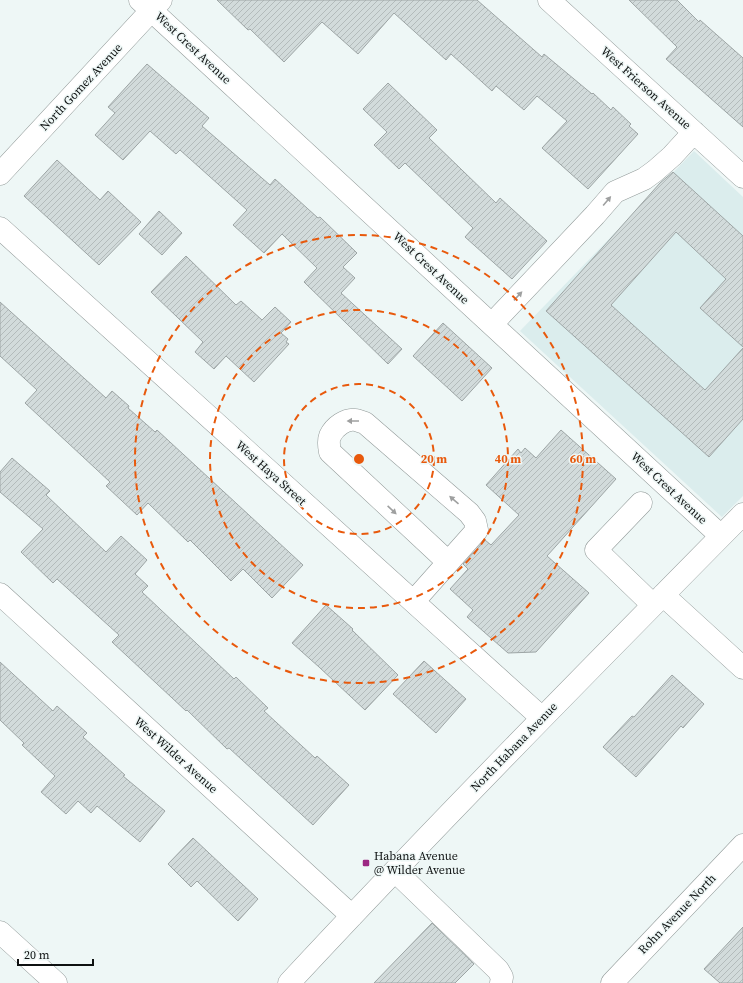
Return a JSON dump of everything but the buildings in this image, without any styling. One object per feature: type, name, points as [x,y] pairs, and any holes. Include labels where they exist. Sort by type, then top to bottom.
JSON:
[{"type":"street","name":"West Frierson Avenue","points":[[549,0],[743,177]]},
{"type":"street","name":"North Gomez Avenue","points":[[0,174],[151,3]]},
{"type":"street","name":"West Crest Avenue","points":[[151,3],[492,324],[721,536]]},
{"type":"street","points":[[492,324],[580,232],[615,192],[633,184],[655,171],[672,156],[694,132]]},
{"type":"street","name":"West Haya Street","points":[[0,228],[542,718]]},
{"type":"street","points":[[414,601],[477,530],[474,521],[469,513],[365,423],[355,420],[345,422],[336,427],[330,436],[328,444],[330,452],[448,562]]},
{"type":"street","points":[[641,503],[596,550],[743,668]]},
{"type":"street","name":"North Habana Avenue","points":[[289,983],[542,718],[743,514]]},
{"type":"street","name":"West Wilder Avenue","points":[[0,594],[352,916]]},
{"type":"street","name":"Rohn Avenue North","points":[[612,983],[743,845]]},
{"type":"street","points":[[395,871],[498,970],[502,977],[501,983]]},
{"type":"street","points":[[2,937],[56,983]]},
{"type":"shaded area","points":[[694,151],[743,197],[743,496],[722,517],[520,331]]},
{"type":"place","name":"Habana Avenue @ Wilder Avenue","points":[[366,863]]}]
